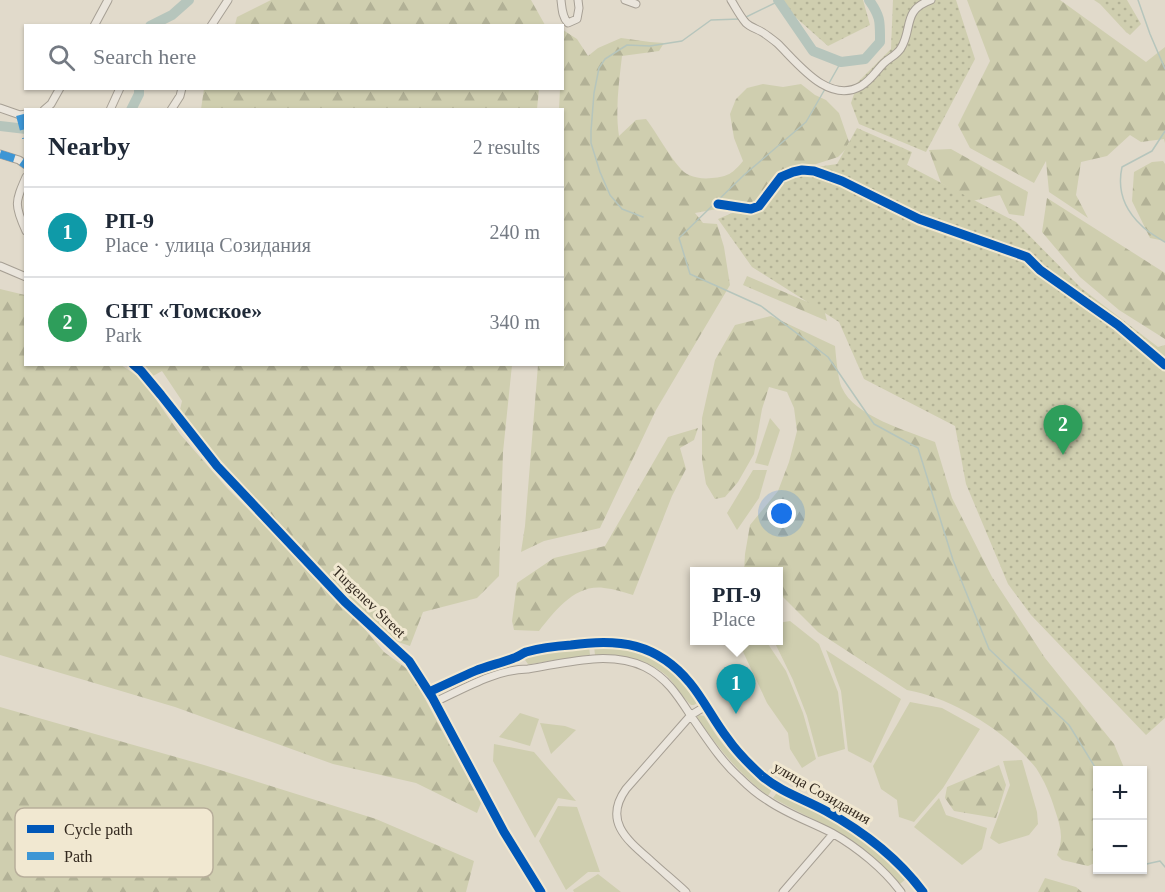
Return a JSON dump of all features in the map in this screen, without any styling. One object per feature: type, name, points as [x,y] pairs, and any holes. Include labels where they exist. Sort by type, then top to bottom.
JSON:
[{"type":"street","points":[[95,24],[108,0]]},
{"type":"street","points":[[212,24],[228,0]]},
{"type":"street","points":[[561,0],[563,15],[568,23],[577,19],[578,0]]},
{"type":"street","points":[[625,0],[636,4]]},
{"type":"street","points":[[731,0],[748,25],[764,33],[814,80],[837,90],[858,88],[870,80],[901,48],[908,23],[917,6],[930,0]]},
{"type":"street","points":[[46,108],[59,90]]},
{"type":"street","points":[[111,108],[119,90]]},
{"type":"street","points":[[172,108],[182,90]]},
{"type":"street","points":[[0,108],[23,114]]},
{"type":"street","points":[[0,154],[24,164]]},
{"type":"street","points":[[718,204],[751,209],[759,206],[781,177],[792,172],[802,170],[826,175],[919,219],[1027,257],[1040,270],[1118,325],[1165,365]]},
{"type":"street","points":[[24,181],[17,202],[18,214],[24,227]]},
{"type":"street","points":[[0,266],[24,277]]},
{"type":"street","name":"Turgenev Street","points":[[135,366],[161,394],[217,466],[345,602],[409,661],[435,702],[504,832],[542,892]]},
{"type":"street","name":"улица Созидания","points":[[429,692],[524,653],[592,642],[639,646],[674,666],[690,682],[728,740],[762,775],[778,787],[863,833],[891,855],[923,892]]},
{"type":"street","points":[[524,653],[521,663],[528,669]]},
{"type":"street","name":"улица Созидания","points":[[435,702],[504,672],[519,669],[609,658],[625,660],[645,667],[664,680],[676,693],[723,760],[737,776],[768,801],[833,834],[880,868],[901,892]]},
{"type":"street","points":[[686,892],[628,841],[620,827],[617,814],[619,801],[626,789],[691,715],[706,706]]},
{"type":"street","points":[[783,892],[833,834]]},
{"type":"green space","points":[[271,0],[531,0],[544,24],[235,24],[237,17]]},
{"type":"green space","points":[[776,0],[863,0],[870,25],[828,46]]},
{"type":"green space","points":[[893,0],[956,0],[975,59],[926,152],[859,124],[851,103],[858,82],[891,49]]},
{"type":"green space","points":[[967,0],[1060,0],[1146,62],[1165,47],[1165,143],[1164,139],[1141,142],[1130,135],[1107,156],[1081,162],[1076,195],[1088,218],[1049,192],[1046,161],[1034,183],[970,148],[958,125],[990,61]]},
{"type":"green space","points":[[1094,0],[1127,0],[1141,24],[1130,35]]},
{"type":"green space","points":[[564,31],[577,39],[588,56],[598,48],[621,38],[664,43],[659,51],[622,56],[617,106],[619,136],[636,120],[646,119],[673,159],[684,172],[694,177],[722,177],[733,171],[743,161],[734,138],[730,114],[736,99],[747,88],[763,84],[783,87],[801,84],[826,100],[839,113],[849,142],[838,157],[810,166],[804,172],[774,188],[753,207],[734,206],[695,213],[703,223],[717,224],[724,247],[730,285],[656,410],[600,528],[544,541],[521,552],[538,366],[564,366],[564,108],[559,108],[560,90],[564,90]]},
{"type":"green space","points":[[204,90],[539,90],[537,108],[201,108]]},
{"type":"green space","points":[[857,128],[912,152],[907,165],[1016,222],[1081,288],[1158,347],[1165,345],[1165,718],[1146,735],[1031,615],[1008,584],[966,484],[955,426],[864,379],[839,322],[752,267],[718,219],[760,201],[778,173],[837,164]]},
{"type":"green space","points":[[951,149],[1028,192],[1024,216],[1009,214],[1000,195],[972,201],[941,183],[929,150]]},
{"type":"green space","points":[[1163,161],[1165,164],[1165,241],[1150,238],[1132,201],[1134,172],[1152,162]]},
{"type":"green space","points":[[1047,198],[1165,273],[1165,339],[1119,310],[1080,277],[1042,232]]},
{"type":"green space","points":[[747,276],[824,309],[827,321],[743,285]]},
{"type":"green space","points":[[0,289],[24,295],[24,366],[123,366],[141,378],[180,434],[227,488],[347,608],[384,652],[410,671],[481,803],[477,813],[416,783],[333,764],[175,707],[0,655]]},
{"type":"green space","points":[[771,316],[835,346],[842,388],[848,398],[858,407],[883,421],[935,442],[952,498],[992,577],[1045,658],[1114,744],[1123,766],[1093,766],[1093,864],[1088,866],[1062,860],[1057,855],[1061,842],[1060,830],[1049,794],[1036,768],[1010,742],[978,718],[942,700],[907,690],[818,632],[783,597],[783,567],[744,567],[750,525],[778,491],[789,462],[797,431],[794,408],[787,392],[769,387],[762,409],[754,454],[738,482],[725,497],[715,499],[706,484],[702,460],[702,418],[715,360],[735,325]]},
{"type":"green space","points":[[140,366],[512,366],[503,452],[499,576],[477,598],[423,612],[410,646],[395,641],[338,587],[242,489],[179,414],[182,401],[162,371],[153,376]]},
{"type":"green space","points":[[770,418],[780,430],[768,466],[755,463]]},
{"type":"green space","points":[[698,428],[694,440],[680,448],[686,469],[672,496],[633,595],[604,588],[584,590],[567,600],[539,631],[514,630],[512,621],[517,583],[554,558],[605,546],[668,437]]},
{"type":"green space","points":[[753,470],[767,470],[759,498],[737,530],[727,513]]},
{"type":"green space","points":[[790,621],[819,644],[838,692],[845,749],[818,757],[807,716],[776,645],[783,645],[783,622]]},
{"type":"green space","points":[[740,645],[769,645],[786,671],[803,713],[816,759],[802,768],[790,749],[788,733],[767,703]]},
{"type":"green space","points":[[589,646],[590,655],[531,664],[525,660],[528,656]]},
{"type":"green space","points":[[594,646],[631,649],[652,657],[671,670],[683,682],[693,693],[697,703],[691,705],[667,676],[651,665],[614,655],[595,655]]},
{"type":"green space","points":[[826,650],[901,699],[871,763],[848,751],[841,691]]},
{"type":"green space","points":[[910,702],[942,708],[980,729],[943,788],[914,822],[899,817],[897,800],[881,789],[873,766]]},
{"type":"green space","points":[[0,707],[204,765],[376,819],[474,861],[466,892],[0,892]]},
{"type":"green space","points":[[520,713],[539,719],[530,746],[499,737]]},
{"type":"green space","points":[[698,715],[704,716],[720,741],[734,756],[773,788],[768,796],[729,760],[697,717]]},
{"type":"green space","points":[[540,723],[565,726],[576,730],[551,754]]},
{"type":"green space","points":[[494,744],[534,752],[576,801],[558,798],[535,838],[493,761]]},
{"type":"green space","points":[[1022,760],[1037,812],[1038,824],[1029,835],[999,844],[990,838],[1010,785],[1003,761]]},
{"type":"green space","points":[[999,765],[1006,785],[996,818],[954,811],[945,798],[947,787]]},
{"type":"green space","points":[[778,791],[859,836],[907,878],[900,884],[852,842],[773,798]]},
{"type":"green space","points":[[939,798],[946,815],[987,828],[982,849],[962,865],[914,827]]},
{"type":"green space","points":[[558,806],[577,807],[600,872],[588,872],[566,890],[539,841]]},
{"type":"green space","points":[[598,874],[621,892],[574,892],[573,890]]},
{"type":"green space","points":[[1045,878],[1076,887],[1082,892],[1038,892]]},
{"type":"waterway","points":[[154,24],[172,15],[189,0]]},
{"type":"waterway","points":[[778,0],[813,51],[841,62],[865,59],[880,42],[879,20],[869,0]]},
{"type":"waterway","points":[[1138,0],[1165,69]]},
{"type":"waterway","points":[[744,18],[779,1]]},
{"type":"waterway","points":[[643,217],[622,209],[610,195],[591,143],[594,93],[599,68],[605,59],[627,45],[650,46],[682,41],[711,20],[740,19]]},
{"type":"waterway","points":[[828,85],[841,62]]},
{"type":"waterway","points":[[825,89],[806,122],[744,175],[679,238],[690,274],[761,306],[828,357],[874,424],[918,448],[953,560],[989,649],[1069,725],[1094,766]]},
{"type":"waterway","points":[[132,108],[139,90]]},
{"type":"waterway","points":[[0,126],[24,129]]},
{"type":"waterway","points":[[1165,131],[1152,151],[1122,167],[1120,184],[1123,199],[1135,219],[1146,230],[1165,242]]},
{"type":"waterway","points":[[1147,864],[1160,861],[1165,867]]},
{"type":"marked path","points":[[20,115],[24,130]]},
{"type":"marked path","points":[[0,154],[24,164]]},
{"type":"cycle path","points":[[718,204],[751,209],[759,206],[781,177],[802,170],[814,171],[842,181],[919,219],[1027,257],[1040,270],[1118,325],[1165,365]]},
{"type":"cycle path","points":[[135,366],[217,466],[345,602],[409,661],[432,697],[504,832],[541,892]]},
{"type":"cycle path","points":[[429,692],[480,669],[542,648],[605,642],[636,646],[651,652],[664,659],[690,683],[732,744],[762,776],[785,791],[840,819],[867,837],[891,857],[923,892]]},
{"type":"place","name":"СНТ «Томское»","points":[[1063,455]]},
{"type":"place","name":"РП-9","points":[[736,714]]}]
